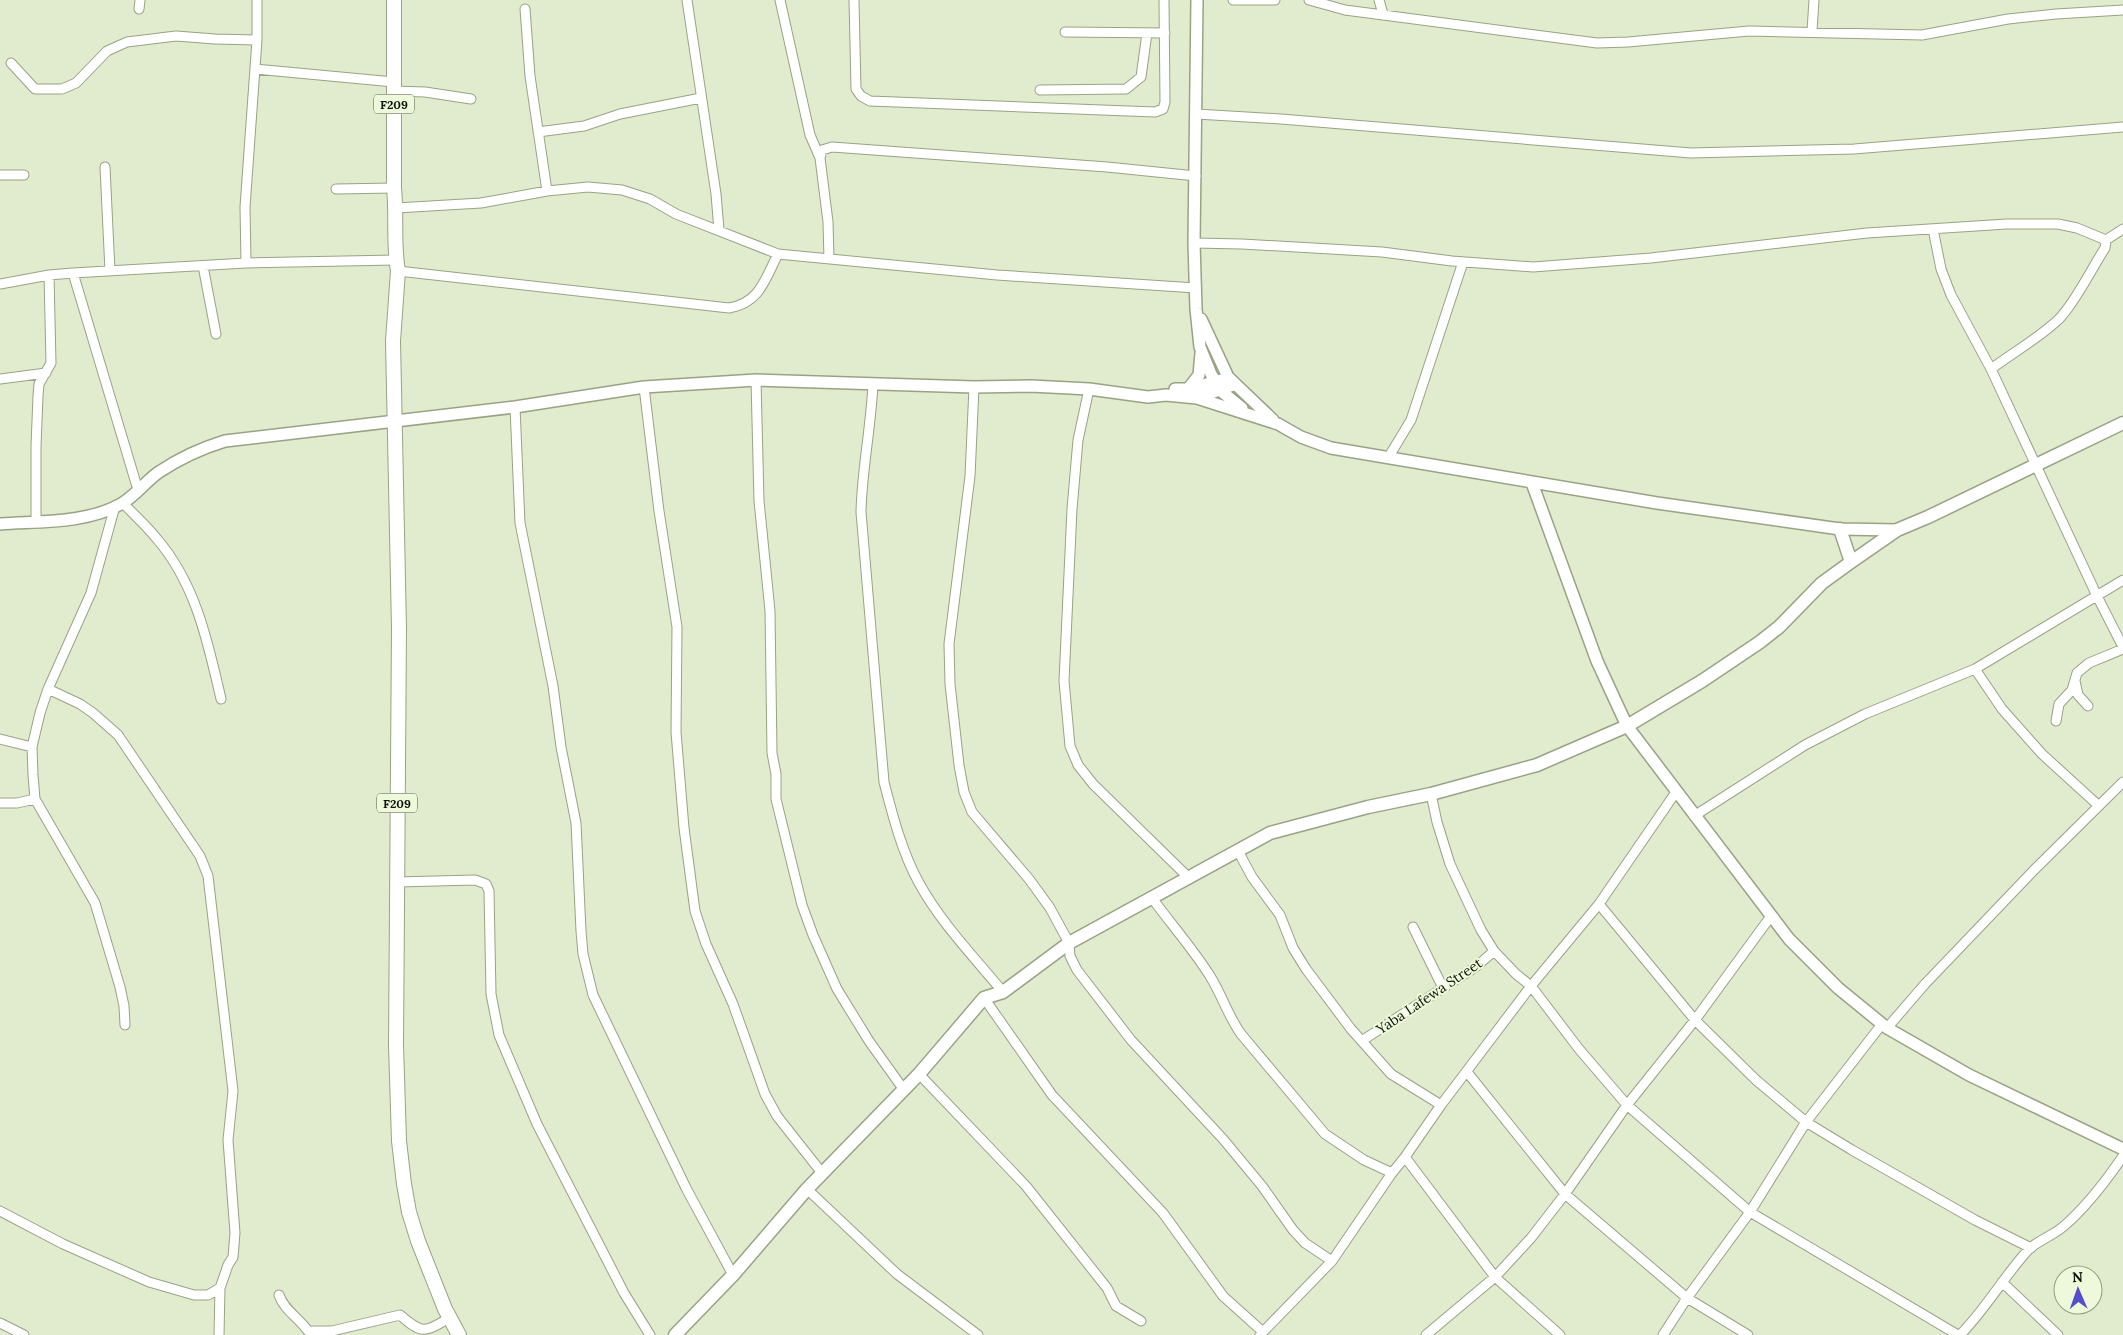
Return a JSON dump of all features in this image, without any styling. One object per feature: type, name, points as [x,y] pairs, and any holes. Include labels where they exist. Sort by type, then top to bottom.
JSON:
[{"type":"main road","name":"F209","points":[[394,0],[394,188],[397,266],[393,341],[399,628],[397,882],[397,1087],[399,1140],[409,1212],[418,1241],[459,1335]]},
{"type":"main road","points":[[675,1335],[732,1275],[807,1189],[904,1090],[984,998],[1003,992],[1069,943],[1270,833],[1368,807],[1432,794],[1537,765],[1628,726],[1702,681],[1760,642],[1779,627],[1822,584],[1897,530],[2123,423]]},
{"type":"main road","points":[[1840,529],[1851,562]]},
{"type":"street","points":[[246,264],[244,207],[257,40],[257,0]]},
{"type":"street","points":[[687,0],[716,194],[719,230]]},
{"type":"street","points":[[780,0],[810,135],[820,158],[828,222],[829,259]]},
{"type":"street","points":[[854,0],[856,89],[861,96],[870,101],[1155,112],[1163,110],[1165,102],[1164,0]]},
{"type":"street","points":[[1188,389],[1199,375],[1200,347],[1196,308],[1194,244],[1197,0]]},
{"type":"street","points":[[1232,0],[1275,0]]},
{"type":"street","points":[[1309,0],[1345,10],[1597,43],[1749,31],[1812,31],[1922,36],[2017,18],[2123,10]]},
{"type":"street","points":[[1379,0],[1383,14]]},
{"type":"street","points":[[1812,31],[1814,0]]},
{"type":"street","points":[[525,9],[530,76],[547,190]]},
{"type":"street","points":[[1065,32],[1165,33]]},
{"type":"street","points":[[1040,90],[1126,90],[1141,77],[1147,33]]},
{"type":"street","points":[[11,63],[35,89],[62,89],[76,83],[107,51],[127,42],[176,36],[257,40]]},
{"type":"street","points":[[255,69],[471,99]]},
{"type":"street","points":[[538,132],[584,126],[620,114],[702,98]]},
{"type":"street","points":[[1196,114],[1281,119],[1691,153],[1854,149],[2123,127]]},
{"type":"street","points":[[820,158],[822,150],[832,147],[1107,167],[1196,176]]},
{"type":"street","points":[[105,166],[110,271]]},
{"type":"street","points":[[0,175],[24,175]]},
{"type":"street","points":[[396,208],[481,203],[547,190],[588,187],[622,190],[650,199],[676,214],[778,254],[997,275],[1196,288]]},
{"type":"street","points":[[336,189],[394,188]]},
{"type":"street","points":[[1194,244],[1242,244],[1382,252],[1463,262],[1533,267],[1583,265],[1827,237],[2007,224],[2050,224],[2077,228],[2106,240]]},
{"type":"street","points":[[1933,229],[1944,278],[1992,369],[2035,466],[2123,648],[2083,667],[2077,673],[2072,690],[2059,704],[2056,721]]},
{"type":"street","points":[[2106,240],[2123,230]]},
{"type":"street","points":[[1992,369],[2013,352],[2032,341],[2060,318],[2105,248],[2106,240]]},
{"type":"street","points":[[0,284],[48,275],[246,264],[397,266],[729,308],[742,306],[758,293],[778,254]]},
{"type":"street","points":[[1388,458],[1411,420],[1463,262]]},
{"type":"street","points":[[203,266],[216,334]]},
{"type":"street","points":[[74,273],[138,490]]},
{"type":"street","points":[[36,521],[36,446],[39,384],[51,363],[48,275]]},
{"type":"street","points":[[1196,308],[1231,381],[1278,424]]},
{"type":"street","points":[[1200,347],[1218,386],[1238,406],[1256,416]]},
{"type":"street","points":[[0,379],[46,373]]},
{"type":"street","points":[[0,524],[84,516],[119,505],[159,473],[191,454],[225,441],[515,408],[644,387],[756,380],[974,387],[1089,388],[1148,397],[1166,395],[1197,398],[1278,424],[1301,437],[1331,448],[1657,504],[1840,529],[1897,530]]},
{"type":"street","points":[[756,380],[759,501],[770,611],[772,753],[776,774],[776,799],[802,905],[813,935],[837,989],[869,1041],[904,1090]]},
{"type":"street","points":[[1197,398],[1231,381]]},
{"type":"street","points":[[873,384],[872,419],[861,512],[884,782],[901,841],[919,883],[942,916],[1003,992]]},
{"type":"street","points":[[1148,397],[1166,390],[1218,386]]},
{"type":"street","points":[[644,387],[659,511],[677,627],[676,732],[686,847],[696,911],[706,944],[733,1004],[764,1094],[777,1116],[822,1173]]},
{"type":"street","points":[[974,387],[970,476],[949,644],[950,684],[959,765],[964,792],[972,812],[1029,879],[1050,908],[1069,943],[1070,956],[1077,970],[1131,1040],[1223,1139],[1262,1186],[1304,1243],[1332,1261]]},
{"type":"street","points":[[1089,388],[1078,440],[1070,538],[1064,681],[1070,746],[1078,764],[1093,784],[1188,877]]},
{"type":"street","points":[[515,408],[520,522],[576,823],[580,931],[583,954],[593,995],[646,1108],[732,1275]]},
{"type":"street","points":[[1532,483],[1597,661],[1628,726],[1771,916],[1810,962],[1838,988],[1885,1026],[1969,1075],[2123,1149]]},
{"type":"street","points":[[119,505],[91,593],[48,689],[32,747],[35,799],[96,903],[120,987],[125,1025]]},
{"type":"street","points":[[119,505],[159,540],[193,598],[206,638],[221,700]]},
{"type":"street","points":[[1694,816],[1805,745],[1865,714],[1975,670],[2123,580]]},
{"type":"street","points":[[1975,670],[2002,709],[2042,754],[2099,806]]},
{"type":"street","points":[[2075,678],[2078,695],[2088,706]]},
{"type":"street","points":[[48,689],[80,704],[118,735],[200,856],[208,876],[233,1091],[228,1140],[235,1233],[234,1257],[228,1265],[220,1288],[219,1335]]},
{"type":"street","points":[[0,739],[32,747]]},
{"type":"street","points":[[1662,1335],[1750,1212],[1806,1122],[1885,1026],[2034,870],[2123,782]]},
{"type":"street","points":[[984,998],[1052,1095],[1157,1206],[1223,1296],[1262,1333],[1332,1261],[1440,1105],[1531,986],[1599,904],[1676,792]]},
{"type":"street","points":[[1432,794],[1436,822],[1450,864],[1481,930],[1494,951],[1531,986],[1578,1049],[1628,1105],[1750,1212],[1959,1335],[1976,1319],[2002,1282],[2031,1248],[2064,1227],[2107,1179],[2123,1156]]},
{"type":"street","points":[[0,804],[35,799]]},
{"type":"street","points":[[1238,851],[1252,877],[1280,916],[1293,948],[1306,969],[1352,1028],[1391,1074],[1440,1105]]},
{"type":"street","points":[[397,882],[475,880],[486,884],[489,891],[491,994],[499,1035],[537,1124],[624,1293],[650,1335]]},
{"type":"street","points":[[1152,898],[1209,974],[1221,995],[1232,1021],[1241,1034],[1311,1120],[1325,1134],[1344,1147],[1364,1160],[1392,1173]]},
{"type":"street","points":[[1599,904],[1695,1020],[1756,1080],[1806,1122],[1975,1220],[2031,1248]]},
{"type":"street","points":[[1426,1335],[1495,1277],[1531,1238],[1565,1194],[1628,1105],[1695,1020],[1771,916]]},
{"type":"street","points":[[1413,927],[1443,988]]},
{"type":"street","name":"Yaba Lafewa Street","points":[[1363,1040],[1477,966],[1494,951]]},
{"type":"street","points":[[1467,1072],[1565,1194],[1687,1298],[1748,1335]]},
{"type":"street","points":[[918,1074],[1026,1186],[1107,1288],[1116,1306],[1141,1321]]},
{"type":"street","points":[[1405,1158],[1495,1277],[1560,1335]]},
{"type":"street","points":[[807,1189],[897,1274],[978,1335]]},
{"type":"street","points":[[0,1211],[63,1244],[149,1282],[194,1295],[208,1295],[220,1288]]},
{"type":"street","points":[[2002,1282],[2058,1335]]},
{"type":"street","points":[[279,1295],[282,1305],[292,1312],[308,1331],[332,1331],[400,1315],[414,1328],[428,1330],[450,1318]]},
{"type":"street","points":[[0,1323],[24,1335]]}]
